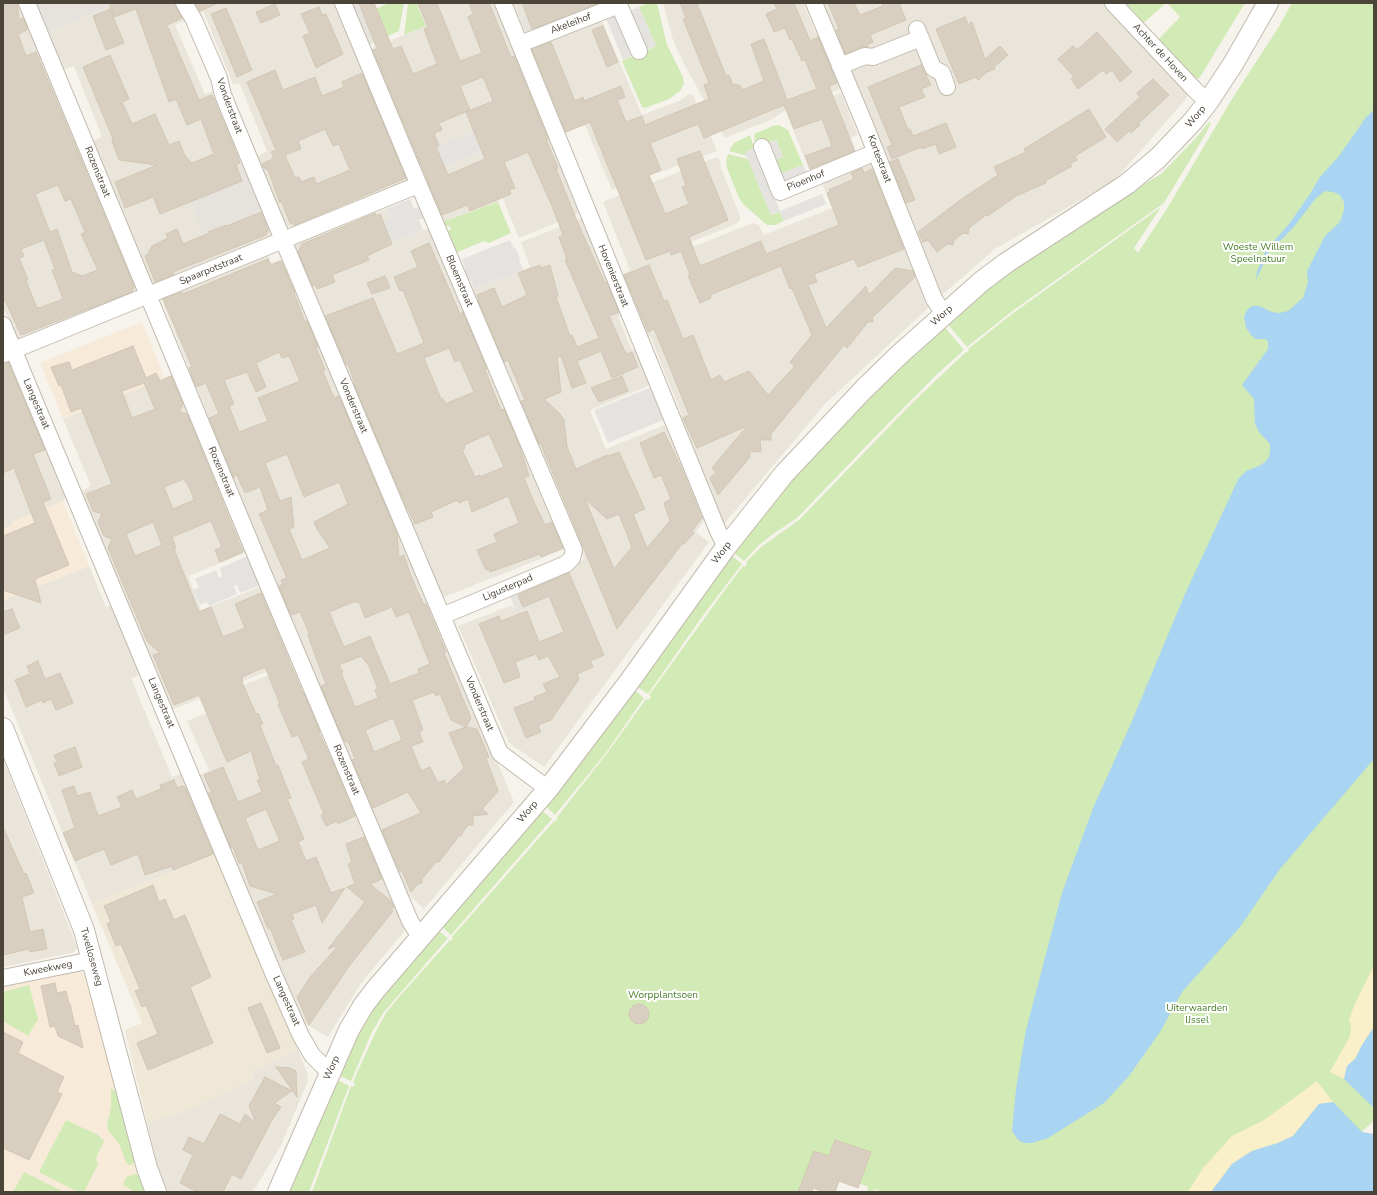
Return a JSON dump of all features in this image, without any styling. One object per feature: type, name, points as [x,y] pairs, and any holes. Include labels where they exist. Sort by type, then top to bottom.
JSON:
[{"type":"street","name":"Rozenstraat","points":[[27,3],[410,921],[422,936]]},
{"type":"street","name":"Vonderstraat","points":[[184,3],[194,20],[216,71],[223,95],[283,240],[500,753],[548,789]]},
{"type":"street","name":"Bloemstraat","points":[[343,3],[418,185],[573,546],[574,551],[572,558]]},
{"type":"street","name":"Hovenierstraat","points":[[503,3],[718,531],[726,547]]},
{"type":"street","name":"Kortestraat","points":[[814,3],[876,152],[934,298],[944,314]]},
{"type":"street","name":"Achter de Hoven","points":[[1113,3],[1208,102]]},
{"type":"street","name":"Worp","points":[[278,1192],[349,1030],[363,1006],[548,789],[629,682],[726,547],[784,474],[864,389],[944,314],[1006,263],[1138,176],[1176,140],[1208,102],[1233,64],[1268,3]]},
{"type":"street","name":"Akeleihof","points":[[520,44],[620,4],[639,51]]},
{"type":"street","points":[[840,66],[864,56],[873,57],[919,33],[933,68],[942,73],[948,87]]},
{"type":"street","name":"Pioenhof","points":[[762,147],[780,192],[876,152]]},
{"type":"street","name":"Spaarpotstraat","points":[[8,352],[418,185]]},
{"type":"street","name":"Langestraat","points":[[3,325],[8,352],[274,975],[301,1036],[312,1055],[330,1073]]},
{"type":"street","name":"Ligusterpad","points":[[442,616],[566,564],[572,558]]},
{"type":"street","name":"Twelloseweg","points":[[3,728],[84,930],[147,1168],[156,1192]]},
{"type":"street","name":"Kweekweg","points":[[3,978],[92,960]]},
{"type":"shaded area","points":[[3,3],[22,3],[139,293],[22,340],[17,340],[3,307]]},
{"type":"shaded area","points":[[34,3],[108,3],[110,7],[46,33]]},
{"type":"shaded area","points":[[108,3],[180,3],[187,20],[175,25],[205,94],[216,90],[246,163],[185,187],[265,208],[273,228],[268,240],[154,287],[90,142],[102,137],[74,66],[61,71],[46,33],[110,7]]},
{"type":"shaded area","points":[[193,3],[337,3],[408,178],[406,184],[295,229],[285,225],[256,157],[267,151],[240,84],[233,84],[203,11],[198,15]]},
{"type":"shaded area","points":[[349,3],[374,3],[387,35],[366,45]]},
{"type":"shaded area","points":[[416,3],[495,3],[581,213],[519,238],[502,197],[498,202],[440,223],[421,175],[482,152],[474,133],[412,157],[368,50],[426,26]]},
{"type":"shaded area","points":[[513,3],[557,3],[520,19]]},
{"type":"shaded area","points":[[557,3],[574,3],[579,15],[527,37],[520,19]]},
{"type":"shaded area","points":[[663,3],[803,3],[816,34],[820,33],[842,88],[783,112],[773,119],[725,138],[684,64],[673,40]]},
{"type":"shaded area","points":[[821,3],[1103,3],[1187,93],[1186,99],[1114,181],[995,249],[942,295],[926,261]]},
{"type":"shaded area","points":[[639,7],[656,46],[647,49],[630,11]]},
{"type":"shaded area","points":[[615,15],[632,56],[623,60],[606,18]]},
{"type":"shaded area","points":[[601,19],[642,115],[679,101],[689,94],[693,95],[717,151],[612,190],[585,125],[562,134],[530,48]]},
{"type":"shaded area","points":[[841,93],[858,135],[804,157],[787,114]]},
{"type":"shaded area","points":[[474,132],[482,152],[426,173],[422,165],[419,166],[412,157]]},
{"type":"shaded area","points":[[776,140],[783,157],[775,160],[768,143]]},
{"type":"shaded area","points":[[754,148],[780,211],[822,194],[826,204],[784,221],[780,212],[771,215],[745,152]]},
{"type":"shaded area","points":[[717,157],[720,160],[721,168],[740,216],[740,220],[736,224],[691,242],[692,247],[753,223],[759,225],[764,235],[832,208],[822,183],[874,162],[919,269],[929,307],[824,405],[724,524],[677,418],[682,415],[650,336],[645,338],[620,276],[630,270],[603,202]]},
{"type":"shaded area","points":[[246,163],[265,208],[203,233],[185,188]]},
{"type":"shaded area","points":[[803,165],[807,174],[783,183],[780,174]]},
{"type":"shaded area","points":[[410,199],[414,209],[419,207],[422,212],[424,218],[419,220],[423,230],[392,243],[383,222],[390,219],[386,209]]},
{"type":"shaded area","points":[[386,209],[390,219],[384,222],[392,243],[423,230],[430,229],[565,549],[439,599],[293,248],[298,243]]},
{"type":"shaded area","points":[[583,218],[622,315],[618,317],[632,350],[637,349],[651,385],[590,410],[606,449],[667,424],[706,518],[696,532],[709,542],[544,767],[509,743],[458,626],[512,605],[516,612],[568,569],[584,559],[469,291],[530,267],[521,242]]},
{"type":"shaded area","points":[[510,240],[514,249],[516,248],[523,270],[474,289],[470,280],[468,280],[466,285],[458,265],[465,270],[462,259]]},
{"type":"shaded area","points":[[267,253],[271,263],[286,258],[514,802],[424,909],[407,893],[387,849],[222,451],[160,296]]},
{"type":"shaded area","points":[[142,322],[165,378],[63,419],[40,363]]},
{"type":"shaded area","points":[[11,357],[69,495],[63,501],[12,522],[12,525],[3,529],[3,360]]},
{"type":"shaded area","points":[[176,373],[250,551],[188,576],[201,610],[265,585],[296,660],[169,711],[82,491],[91,486],[63,419]]},
{"type":"shaded area","points":[[652,387],[665,419],[608,443],[594,410]]},
{"type":"shaded area","points":[[63,501],[89,566],[3,600],[3,529],[12,525],[11,522]]},
{"type":"shaded area","points":[[248,556],[261,576],[256,578],[259,586],[240,593],[237,585],[235,585],[234,587],[237,594],[209,606],[207,602],[200,605],[193,590],[199,587],[195,579],[216,570],[221,578],[220,568]]},
{"type":"shaded area","points":[[89,566],[106,607],[115,604],[144,674],[131,678],[172,777],[183,773],[219,853],[92,904],[3,688],[3,600]]},
{"type":"shaded area","points":[[568,569],[576,586],[516,612],[509,593]]},
{"type":"shaded area","points":[[297,664],[409,926],[361,983],[328,1037],[301,1021],[198,776],[209,770],[187,721],[237,701],[233,689]]},
{"type":"shaded area","points":[[3,759],[77,947],[74,952],[71,953],[3,967]]},
{"type":"shaded area","points":[[219,853],[298,1050],[251,1071],[254,1079],[180,1113],[147,1122],[125,1030],[142,1023],[92,904]]},
{"type":"shaded area","points":[[75,972],[82,972],[87,977],[149,1192],[3,1192],[3,987]]},
{"type":"shaded area","points":[[298,1050],[307,1072],[308,1081],[281,1145],[256,1187],[251,1192],[167,1192],[163,1190],[147,1122],[180,1113],[254,1079],[251,1071]]},
{"type":"green space","points":[[389,3],[404,3],[399,31],[366,46],[387,35],[376,9]]},
{"type":"green space","points":[[408,3],[416,3],[426,26],[404,35]]},
{"type":"green space","points":[[649,3],[657,3],[667,45],[683,77],[684,84],[680,91],[669,99],[645,108],[642,107],[622,61],[656,46],[639,7]]},
{"type":"green space","points":[[1126,3],[1166,3],[1139,27],[1134,22],[1139,17]]},
{"type":"green space","points":[[1167,3],[1245,3],[1200,77],[1196,80],[1193,80],[1156,42],[1180,17]]},
{"type":"green space","points":[[1292,3],[1374,3],[1374,1120],[1301,1192],[882,1192],[874,1189],[873,1192],[867,1192],[868,1187],[856,1182],[861,1168],[815,1151],[799,1192],[312,1192],[351,1086],[354,1087],[355,1083],[353,1082],[375,1033],[386,1013],[450,940],[451,941],[453,939],[452,937],[554,821],[555,822],[558,818],[557,817],[608,752],[646,699],[648,700],[650,698],[651,696],[649,695],[727,587],[743,566],[745,567],[747,564],[746,562],[761,547],[799,520],[912,403],[966,352],[967,353],[969,350],[968,349],[1012,314],[1161,207],[1134,248],[1138,253],[1168,207],[1232,99],[1278,28]]},
{"type":"green space","points":[[1209,122],[1211,123],[1205,135],[1164,203],[1011,312],[967,347],[946,322],[960,309],[1074,226],[1161,174],[1196,138]]},
{"type":"green space","points":[[779,125],[788,130],[803,165],[780,174],[775,160],[783,157],[776,140],[760,146],[755,143],[754,134]]},
{"type":"green space","points":[[750,135],[754,148],[745,152],[747,156],[729,151],[734,143]]},
{"type":"green space","points":[[728,154],[748,159],[771,215],[780,212],[784,221],[775,225],[767,225],[743,204],[739,198],[727,168],[726,160]]},
{"type":"green space","points":[[498,202],[511,233],[489,243],[484,241],[453,254],[444,231],[451,230],[449,226],[442,227],[440,223]]},
{"type":"green space","points":[[943,325],[964,350],[936,375],[797,518],[759,545],[744,561],[733,552],[755,523],[830,434]]},
{"type":"green space","points":[[731,555],[742,564],[704,614],[648,694],[635,685]]},
{"type":"green space","points":[[632,688],[644,698],[605,754],[555,815],[544,804]]},
{"type":"green space","points":[[540,809],[552,819],[451,935],[440,925]]},
{"type":"green space","points":[[436,929],[448,938],[384,1012],[372,1032],[351,1081],[338,1075],[371,1007]]},
{"type":"green space","points":[[29,985],[38,1019],[28,1036],[3,1021],[3,992]]},
{"type":"green space","points":[[336,1079],[349,1086],[309,1192],[290,1192],[296,1174]]},
{"type":"green space","points":[[111,1089],[116,1091],[136,1161],[131,1165],[126,1162],[119,1144],[108,1130],[107,1125],[111,1107]]},
{"type":"green space","points":[[66,1120],[98,1135],[104,1141],[96,1158],[98,1164],[84,1192],[78,1192],[39,1172]]},
{"type":"green space","points":[[24,1172],[64,1192],[13,1192]]},
{"type":"green space","points":[[135,1174],[141,1176],[149,1192],[132,1192],[132,1190],[123,1185],[126,1177]]},
{"type":"sand","points":[[1374,965],[1374,1027],[1355,1059],[1347,1066],[1344,1079],[1330,1072],[1350,1036],[1351,1027],[1349,1020],[1354,1006]]},
{"type":"sand","points":[[1317,1081],[1333,1102],[1319,1104],[1293,1136],[1278,1143],[1252,1151],[1232,1164],[1211,1192],[1188,1192],[1203,1168],[1232,1136],[1264,1120]]},
{"type":"water","points":[[1374,110],[1374,759],[1280,869],[1240,927],[1182,992],[1160,1032],[1129,1076],[1104,1103],[1048,1138],[1032,1143],[1024,1143],[1018,1140],[1012,1131],[1016,1089],[1026,1030],[1062,893],[1093,808],[1129,728],[1185,594],[1235,486],[1239,478],[1246,471],[1259,466],[1269,457],[1270,444],[1259,432],[1255,424],[1254,399],[1242,385],[1268,349],[1268,341],[1265,339],[1256,339],[1252,336],[1246,328],[1244,317],[1247,310],[1252,306],[1259,306],[1272,312],[1279,313],[1288,311],[1303,298],[1308,282],[1307,271],[1325,236],[1340,222],[1344,210],[1344,202],[1340,195],[1325,191],[1316,198],[1293,228],[1269,252],[1256,280],[1257,272],[1266,250],[1289,224],[1320,177],[1339,156],[1366,117]]},
{"type":"water","points":[[1374,1027],[1374,1108],[1344,1079],[1347,1066],[1355,1059]]},
{"type":"water","points":[[1333,1102],[1362,1132],[1374,1134],[1374,1192],[1211,1192],[1232,1164],[1252,1151],[1278,1143],[1293,1136],[1319,1104]]},
{"type":"building","points":[[3,3],[17,3],[19,20],[23,18],[27,27],[27,30],[18,34],[26,56],[36,52],[134,286],[132,292],[21,335],[3,296]],"holes":[[[58,185],[65,201],[71,199],[85,232],[81,234],[98,270],[82,276],[72,272],[57,229],[50,232],[35,194]],[[44,240],[55,269],[52,270],[63,299],[37,308],[26,281],[28,280],[19,258],[24,256],[21,249]]]},
{"type":"building","points":[[109,3],[175,3],[182,18],[167,25],[199,100],[212,95],[240,163],[236,165],[242,181],[160,214],[153,197],[125,208],[115,182],[157,165],[119,160],[112,141],[113,139],[83,67],[110,55],[129,99],[122,102],[132,124],[155,114],[169,145],[179,141],[185,156],[192,163],[214,154],[201,119],[187,125],[176,99],[169,102],[136,9],[114,17]]},
{"type":"building","points":[[195,3],[218,3],[200,11]]},
{"type":"building","points":[[359,3],[374,3],[393,49],[401,46],[413,74],[437,64],[424,29],[428,27],[418,3],[437,3],[460,61],[482,53],[468,17],[473,14],[469,3],[489,3],[511,57],[514,56],[548,139],[546,139],[558,168],[556,169],[580,228],[605,283],[607,282],[619,312],[609,316],[626,354],[632,352],[638,367],[612,378],[601,351],[577,361],[586,383],[572,388],[561,356],[557,357],[561,392],[544,399],[560,414],[564,420],[567,447],[576,469],[607,455],[608,456],[619,452],[645,509],[633,514],[647,548],[670,521],[664,503],[671,499],[661,475],[654,478],[640,443],[664,432],[681,467],[702,518],[692,531],[694,533],[684,544],[682,544],[617,629],[540,442],[539,444],[521,401],[525,400],[508,360],[504,362],[477,295],[494,288],[502,307],[527,295],[518,273],[540,265],[541,268],[550,265],[558,296],[556,297],[570,336],[572,335],[577,347],[599,338],[565,260],[567,259],[559,237],[563,235],[552,206],[528,152],[504,162],[515,188],[509,190],[511,194],[470,211],[467,205],[442,215],[373,50],[377,49]],"holes":[[[483,77],[493,101],[466,112],[485,159],[448,175],[436,147],[439,146],[434,133],[442,130],[439,123],[470,110],[460,86]],[[585,499],[607,519],[619,514],[632,547],[614,569]]]},
{"type":"building","points":[[522,3],[596,3],[596,4],[532,29]]},
{"type":"building","points":[[680,3],[697,3],[726,76],[729,75],[733,85],[740,85],[742,90],[764,81],[751,44],[764,39],[787,100],[817,89],[805,60],[802,61],[785,28],[774,32],[766,14],[777,9],[774,3],[794,3],[810,41],[818,37],[837,83],[829,86],[855,151],[810,169],[805,156],[832,146],[822,119],[794,129],[784,105],[704,138],[698,124],[650,143],[661,170],[649,175],[665,214],[689,204],[682,187],[686,186],[677,159],[700,151],[728,220],[689,237],[700,266],[761,241],[766,254],[839,225],[827,193],[830,192],[829,190],[854,179],[851,173],[862,168],[864,173],[872,169],[904,249],[858,267],[854,259],[814,274],[817,282],[808,285],[826,328],[866,286],[869,295],[895,268],[913,271],[915,277],[872,318],[873,322],[868,322],[847,348],[844,345],[771,434],[771,440],[760,440],[761,452],[750,451],[750,457],[718,495],[710,478],[716,472],[712,468],[747,426],[697,448],[683,418],[689,415],[654,329],[648,332],[624,275],[649,265],[664,301],[667,300],[683,339],[693,335],[711,380],[720,375],[724,382],[749,371],[768,395],[795,366],[790,362],[812,335],[792,288],[790,289],[781,266],[710,295],[711,298],[700,303],[688,276],[690,275],[681,251],[671,255],[670,251],[646,260],[590,122],[566,132],[532,49],[551,42],[575,101],[583,97],[584,101],[621,86],[625,97],[617,100],[626,122],[642,116],[645,125],[709,99],[704,85],[709,83],[683,19],[686,18]]},
{"type":"building","points":[[828,3],[854,3],[860,15],[883,6],[882,3],[899,3],[906,20],[870,35],[873,42],[867,45],[868,47],[861,47],[845,54],[836,30],[839,29]]},
{"type":"building","points":[[275,4],[280,15],[261,23],[256,12]]},
{"type":"building","points":[[319,7],[322,15],[326,14],[343,54],[316,68],[303,36],[310,33],[301,14]]},
{"type":"building","points":[[226,8],[252,70],[237,77],[211,14]]},
{"type":"building","points":[[110,9],[124,43],[106,50],[93,16]]},
{"type":"building","points":[[965,17],[968,25],[972,22],[985,59],[1000,46],[1008,55],[994,67],[995,69],[987,72],[978,80],[976,77],[959,84],[936,29]]},
{"type":"building","points":[[603,26],[618,62],[607,67],[592,30]]},
{"type":"building","points":[[1097,32],[1132,72],[1120,82],[1112,70],[1106,74],[1103,70],[1078,89],[1071,79],[1074,77],[1058,59],[1073,46],[1077,50]]},
{"type":"building","points":[[921,65],[931,85],[921,89],[925,97],[899,107],[908,130],[910,129],[913,136],[946,123],[956,147],[939,154],[936,144],[922,149],[921,147],[892,159],[887,147],[892,145],[868,87]]},
{"type":"building","points":[[275,70],[283,90],[315,77],[322,96],[344,87],[342,82],[362,73],[406,178],[295,225],[290,223],[281,200],[280,203],[268,170],[264,168],[262,164],[274,158],[271,152],[276,150],[247,82]],"holes":[[[325,129],[333,146],[339,144],[350,170],[316,184],[314,177],[301,182],[299,177],[295,178],[285,155],[301,149],[298,141]]]},
{"type":"building","points":[[1153,79],[1169,95],[1138,124],[1140,125],[1131,133],[1129,131],[1117,142],[1105,129],[1140,97],[1137,93]]},
{"type":"building","points":[[1089,109],[1106,137],[1075,156],[1077,160],[1070,164],[1072,166],[1045,181],[1046,183],[1016,196],[988,216],[986,215],[969,228],[968,234],[963,233],[954,240],[953,245],[948,244],[937,252],[928,240],[923,242],[918,232],[963,198],[998,175],[994,167],[1026,152],[1024,149]]},
{"type":"building","points":[[898,159],[915,200],[906,203],[890,162]]},
{"type":"building","points":[[261,212],[268,230],[266,235],[173,272],[174,274],[155,282],[145,256],[148,254],[152,246],[168,238],[166,234],[177,229],[183,244],[209,233],[208,232]]},
{"type":"building","points":[[375,213],[376,216],[380,214],[392,244],[367,256],[369,260],[332,275],[335,282],[317,289],[315,285],[313,286],[298,252],[302,244]]},
{"type":"building","points":[[429,243],[460,314],[463,312],[487,369],[485,370],[501,410],[504,409],[519,444],[529,476],[524,478],[534,502],[545,525],[552,522],[563,548],[541,557],[540,554],[490,572],[489,569],[486,570],[477,550],[497,542],[494,534],[519,523],[508,496],[472,512],[468,499],[459,503],[457,500],[431,512],[433,517],[415,524],[356,389],[351,371],[346,364],[325,316],[373,298],[397,354],[424,343],[403,290],[400,291],[394,277],[418,267],[411,251]],"holes":[[[449,348],[455,362],[460,360],[474,392],[445,404],[443,398],[441,399],[424,358]],[[489,434],[504,467],[480,477],[480,475],[475,477],[462,450],[465,448],[464,445]]]},
{"type":"building","points":[[268,259],[271,265],[281,261],[295,293],[305,322],[307,321],[318,347],[315,345],[325,370],[323,372],[334,398],[339,396],[397,534],[399,557],[404,555],[416,588],[424,605],[426,604],[446,652],[444,653],[471,718],[466,727],[477,729],[489,757],[486,758],[498,791],[482,809],[488,814],[473,816],[473,825],[468,825],[462,835],[459,836],[439,862],[436,862],[422,879],[422,883],[418,884],[411,892],[402,871],[400,872],[382,830],[421,813],[408,792],[373,808],[352,760],[355,759],[349,743],[344,741],[321,686],[326,684],[308,635],[309,633],[300,612],[291,615],[279,586],[283,584],[281,580],[287,578],[259,514],[268,510],[260,487],[245,493],[236,473],[234,478],[209,418],[219,414],[206,383],[196,387],[189,368],[192,367],[163,299],[182,292],[183,294]],"holes":[[[279,352],[282,358],[289,356],[300,381],[258,398],[268,421],[239,432],[229,406],[234,404],[224,380],[247,372],[256,392],[266,387],[256,363]],[[287,454],[304,497],[339,482],[348,504],[314,522],[330,548],[302,560],[289,529],[294,527],[291,497],[280,501],[265,463]],[[356,601],[357,603],[359,602],[365,618],[392,607],[396,617],[409,612],[430,664],[418,669],[419,673],[390,684],[370,636],[344,647],[329,612]],[[361,656],[369,666],[378,689],[375,690],[378,698],[355,707],[341,673],[343,672],[339,665]],[[434,692],[436,696],[440,694],[451,720],[466,727],[449,733],[464,768],[446,785],[444,780],[438,783],[430,767],[421,771],[411,746],[423,742],[419,732],[423,730],[412,700]],[[393,718],[402,740],[374,752],[365,730]]]},
{"type":"building","points":[[385,276],[390,288],[372,294],[367,283]]},
{"type":"building","points":[[133,346],[146,378],[156,373],[160,381],[171,376],[183,404],[179,412],[187,414],[243,552],[220,562],[215,550],[222,547],[211,521],[172,537],[176,548],[174,549],[199,612],[211,607],[223,637],[245,628],[235,604],[261,593],[355,816],[338,824],[337,821],[326,826],[321,815],[324,814],[302,762],[309,759],[298,735],[292,737],[265,667],[242,677],[242,682],[256,714],[258,713],[263,724],[260,725],[276,766],[278,765],[291,798],[287,799],[304,839],[298,842],[306,861],[316,857],[331,893],[345,888],[322,923],[316,905],[292,914],[294,919],[291,920],[305,952],[283,960],[270,928],[268,929],[257,902],[277,894],[250,886],[242,863],[239,863],[233,847],[231,848],[208,793],[212,793],[204,775],[223,767],[238,802],[262,792],[257,780],[260,780],[251,751],[227,762],[199,695],[174,705],[153,655],[160,653],[147,641],[108,548],[112,539],[104,536],[98,522],[102,514],[93,511],[86,494],[112,484],[81,408],[71,412],[61,385],[59,386],[51,367],[69,362],[72,370]],"holes":[[[144,383],[155,409],[132,418],[122,391]],[[184,479],[194,500],[173,509],[164,487]],[[153,522],[162,545],[135,556],[126,534]],[[266,809],[280,841],[258,850],[245,818]]]},
{"type":"building","points":[[8,362],[45,450],[33,454],[51,499],[43,502],[69,565],[35,579],[41,603],[3,590],[3,536],[35,523],[14,468],[3,473],[3,363]]},
{"type":"building","points":[[622,376],[628,391],[599,402],[591,388]]},
{"type":"building","points":[[569,573],[604,655],[590,661],[593,667],[577,674],[579,679],[551,720],[538,725],[541,732],[526,738],[514,708],[535,700],[534,697],[547,692],[543,684],[560,677],[548,656],[539,660],[536,654],[515,662],[520,677],[504,683],[479,624],[499,616],[501,621],[527,611],[539,642],[564,632],[549,596],[523,607],[518,595]]},
{"type":"building","points":[[12,609],[20,628],[3,635],[3,612]]},
{"type":"building","points":[[38,661],[45,679],[60,673],[73,703],[56,710],[51,699],[43,703],[42,700],[26,707],[15,680],[30,674],[27,666]]},
{"type":"building","points":[[75,747],[82,767],[59,776],[54,763],[57,762],[54,755]]},
{"type":"building","points":[[174,780],[177,788],[182,786],[185,787],[213,854],[173,870],[172,866],[145,875],[138,854],[111,865],[104,849],[75,861],[63,833],[75,828],[62,790],[74,786],[77,796],[90,792],[98,816],[122,807],[117,797],[132,790],[136,799],[161,789],[160,785]]},
{"type":"building","points":[[3,827],[24,874],[26,873],[34,893],[22,897],[30,932],[43,929],[47,949],[30,952],[29,949],[3,955]]},
{"type":"building","points":[[364,837],[382,879],[370,884],[391,901],[394,907],[391,910],[393,911],[350,965],[309,1025],[297,997],[311,976],[339,945],[328,949],[365,902],[347,887],[355,884],[348,864],[352,862],[346,844]]},
{"type":"building","points":[[153,885],[159,902],[165,899],[174,920],[185,915],[211,977],[190,987],[213,1043],[148,1070],[137,1043],[158,1034],[146,1005],[142,1007],[135,991],[140,989],[121,944],[116,946],[107,924],[111,922],[104,906]]},
{"type":"building","points":[[55,983],[57,993],[66,991],[75,1026],[78,1025],[83,1048],[58,1036],[55,1026],[50,1027],[41,986]]},
{"type":"building","points":[[261,1003],[280,1048],[267,1053],[248,1008]]},
{"type":"building","points":[[639,1004],[646,1007],[649,1014],[646,1021],[639,1024],[632,1021],[629,1014],[632,1007]]},
{"type":"building","points":[[3,1032],[23,1042],[18,1053],[64,1077],[57,1092],[62,1094],[29,1160],[3,1148]]},
{"type":"building","points":[[276,1067],[290,1068],[296,1071],[297,1097]]},
{"type":"building","points":[[265,1077],[292,1091],[274,1103],[281,1107],[272,1120],[241,1179],[232,1174],[223,1192],[198,1192],[180,1183],[193,1155],[183,1150],[189,1137],[204,1144],[220,1114],[240,1124],[245,1114],[256,1123],[249,1106]]},
{"type":"building","points":[[835,1140],[871,1152],[858,1188],[839,1181],[835,1192],[824,1192],[813,1188],[812,1192],[798,1192],[814,1151],[829,1156]]},
{"type":"park label","name":"Woeste Willem Speelnatuur","points":[[1258,254]]},
{"type":"park label","name":"Worpplantsoen","points":[[663,996]]},
{"type":"park label","name":"Uiterwaarden IJssel","points":[[1197,1014]]}]
